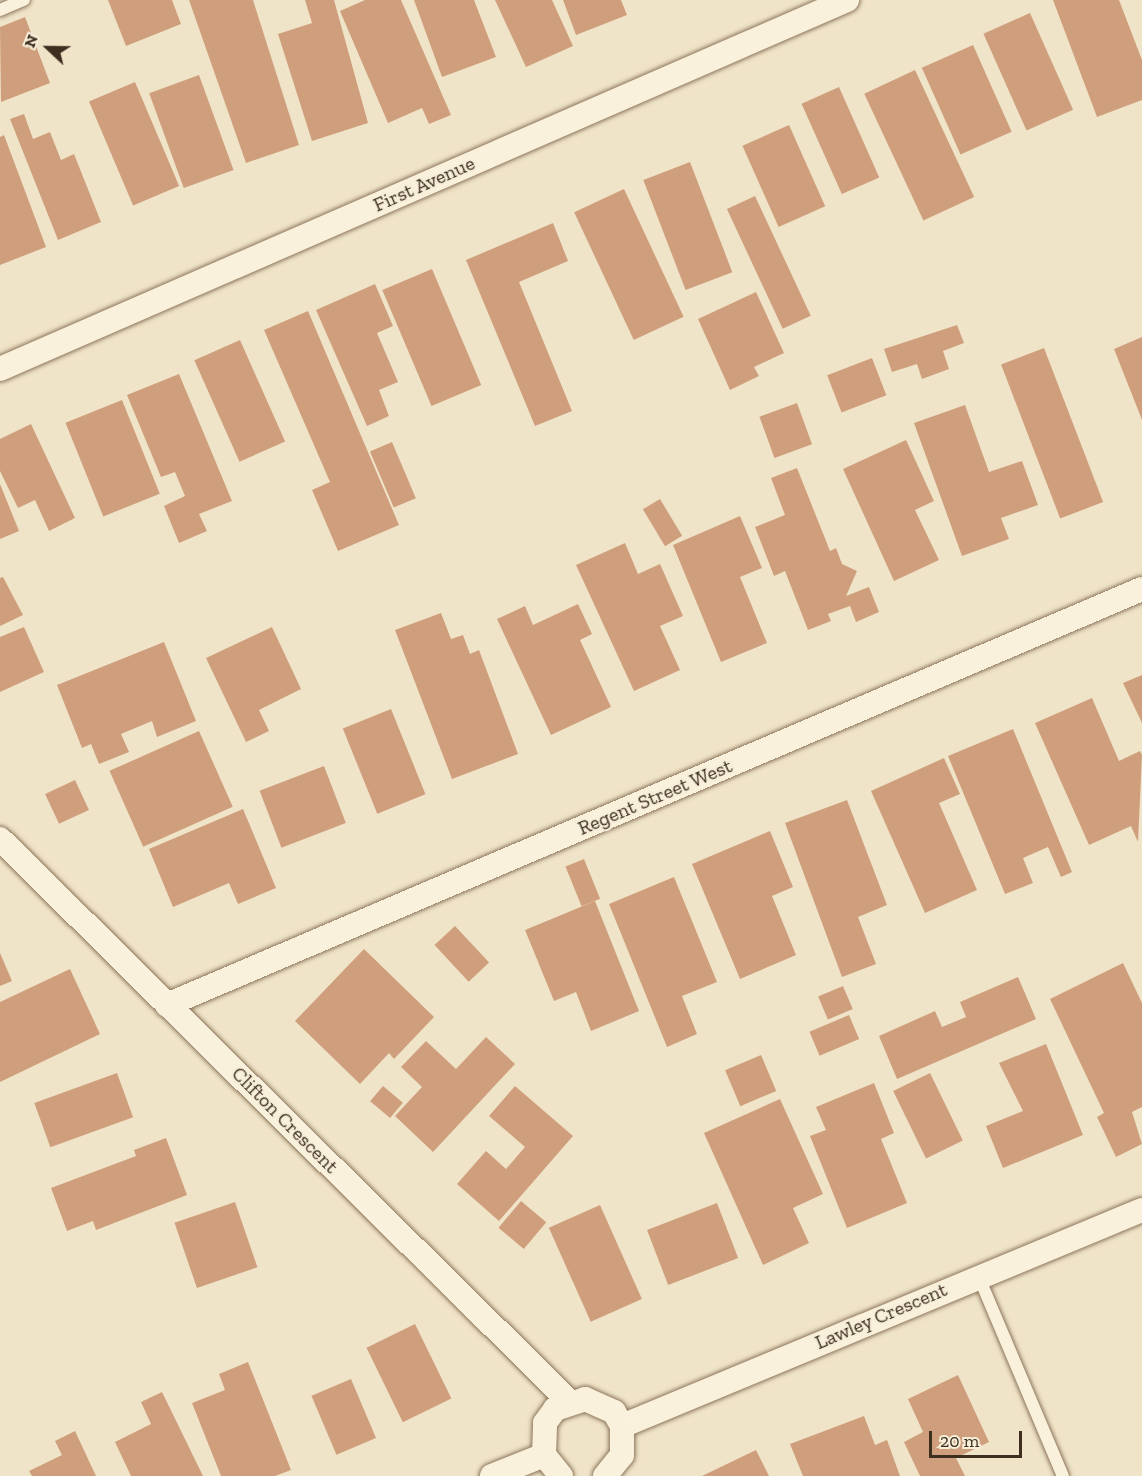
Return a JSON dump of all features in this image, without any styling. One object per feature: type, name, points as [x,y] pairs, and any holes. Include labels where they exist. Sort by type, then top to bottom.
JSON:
[{"type":"street","name":"First Avenue","points":[[0,369],[848,0]]},
{"type":"street","name":"Regent Street West","points":[[167,1005],[1142,589]]},
{"type":"street","name":"Clifton Crescent","points":[[0,839],[569,1401]]},
{"type":"street","name":"Lawley Crescent","points":[[622,1426],[978,1275],[1142,1210]]},
{"type":"street","points":[[561,1476],[544,1455],[545,1423],[569,1401],[601,1402],[622,1426],[622,1455],[605,1476]]},
{"type":"street","points":[[492,1476],[544,1455]]},
{"type":"lane","points":[[0,10],[24,0]]},
{"type":"lane","points":[[978,1275],[1063,1476]]},
{"type":"building","points":[[108,0],[172,0],[181,24],[126,46]]},
{"type":"building","points":[[189,0],[253,0],[299,145],[246,163]]},
{"type":"building","points":[[305,0],[334,0],[368,123],[312,141],[278,34],[312,23]]},
{"type":"building","points":[[365,0],[401,0],[451,115],[429,124],[422,108],[388,123],[340,11]]},
{"type":"building","points":[[414,0],[474,0],[496,57],[442,77]]},
{"type":"building","points":[[495,0],[552,0],[573,46],[526,67]]},
{"type":"building","points":[[563,0],[621,0],[627,15],[576,35]]},
{"type":"building","points":[[1053,0],[1119,0],[1142,60],[1142,100],[1097,117]]},
{"type":"building","points":[[1030,13],[1073,110],[1027,131],[983,34]]},
{"type":"building","points":[[25,17],[50,83],[1,102],[0,27]]},
{"type":"building","points":[[973,45],[1012,132],[960,155],[922,68]]},
{"type":"building","points":[[915,70],[974,197],[923,221],[864,94]]},
{"type":"building","points":[[199,75],[234,170],[184,188],[149,93]]},
{"type":"building","points":[[135,82],[179,186],[133,206],[89,102]]},
{"type":"building","points":[[839,87],[879,177],[842,194],[802,104]]},
{"type":"building","points":[[24,114],[33,139],[50,132],[61,160],[74,154],[101,222],[58,240],[10,119]]},
{"type":"building","points":[[789,125],[825,206],[779,227],[742,146]]},
{"type":"building","points":[[4,135],[46,247],[0,265],[0,137]]},
{"type":"building","points":[[690,162],[732,272],[686,290],[643,180]]},
{"type":"building","points":[[624,189],[684,317],[634,340],[574,212]]},
{"type":"building","points":[[755,196],[811,316],[783,329],[727,209]]},
{"type":"building","points":[[553,223],[568,261],[519,282],[572,411],[535,426],[466,260]]},
{"type":"building","points":[[432,269],[481,385],[432,406],[382,290]]},
{"type":"building","points":[[375,284],[393,326],[377,333],[398,382],[379,390],[389,416],[367,426],[316,310]]},
{"type":"building","points":[[756,292],[784,353],[754,367],[759,376],[730,390],[698,319]]},
{"type":"building","points":[[308,311],[399,525],[338,551],[312,490],[330,482],[264,330]]},
{"type":"building","points":[[957,325],[964,343],[943,351],[949,369],[922,379],[917,364],[892,372],[884,349]]},
{"type":"building","points":[[1142,337],[1142,420],[1114,349]]},
{"type":"building","points":[[240,340],[285,441],[239,462],[194,360]]},
{"type":"building","points":[[1044,348],[1103,502],[1060,519],[1001,364]]},
{"type":"building","points":[[872,358],[886,395],[842,413],[827,375]]},
{"type":"building","points":[[179,374],[232,501],[199,514],[207,531],[179,543],[164,506],[185,496],[175,472],[161,477],[127,395]]},
{"type":"building","points":[[122,400],[160,494],[103,516],[65,423]]},
{"type":"building","points":[[797,403],[812,444],[774,458],[759,417]]},
{"type":"building","points":[[965,405],[989,472],[1022,461],[1038,505],[1001,518],[1009,539],[962,556],[914,423]]},
{"type":"building","points":[[31,424],[75,518],[49,531],[35,500],[18,508],[0,471],[0,439]]},
{"type":"building","points":[[906,440],[934,501],[915,510],[939,560],[894,581],[843,469]]},
{"type":"building","points":[[392,442],[416,498],[394,508],[370,451]]},
{"type":"building","points":[[797,468],[830,551],[836,548],[842,564],[857,571],[846,596],[869,587],[879,612],[856,622],[850,606],[828,614],[831,621],[808,630],[785,571],[774,576],[755,527],[785,515],[771,478]]},
{"type":"building","points":[[0,484],[19,531],[0,539]]},
{"type":"building","points":[[660,499],[682,536],[665,546],[643,509]]},
{"type":"building","points":[[740,516],[762,568],[740,577],[767,643],[721,662],[673,545]]},
{"type":"building","points":[[625,543],[638,574],[660,564],[683,616],[660,626],[680,670],[634,691],[576,565]]},
{"type":"building","points":[[3,577],[23,615],[0,626],[0,578]]},
{"type":"building","points":[[578,604],[592,634],[580,640],[611,707],[551,735],[497,619],[525,606],[533,625]]},
{"type":"building","points":[[441,613],[451,639],[463,635],[470,654],[479,650],[518,754],[452,779],[395,630]]},
{"type":"building","points":[[24,627],[44,672],[0,692],[0,637]]},
{"type":"building","points":[[272,627],[301,689],[259,710],[269,731],[246,742],[206,658]]},
{"type":"building","points":[[164,642],[196,721],[157,737],[152,721],[121,734],[129,752],[99,764],[91,744],[82,748],[57,685]]},
{"type":"building","points":[[1142,675],[1142,723],[1123,683]]},
{"type":"building","points":[[1092,698],[1119,761],[1140,751],[1142,755],[1138,842],[1131,826],[1089,845],[1035,723]]},
{"type":"building","points":[[391,709],[425,794],[377,814],[343,728]]},
{"type":"building","points":[[1013,729],[1072,872],[1061,877],[1048,847],[1023,858],[1033,883],[1005,894],[948,756]]},
{"type":"building","points":[[199,731],[233,807],[143,847],[109,771]]},
{"type":"building","points":[[944,758],[960,794],[939,803],[977,890],[925,913],[871,791]]},
{"type":"building","points":[[324,766],[346,823],[281,848],[260,791]]},
{"type":"building","points":[[75,780],[89,810],[59,824],[45,794]]},
{"type":"building","points":[[847,800],[887,905],[858,917],[876,964],[842,977],[785,823]]},
{"type":"building","points":[[243,809],[276,888],[238,904],[229,883],[173,907],[149,849]]},
{"type":"building","points":[[770,831],[793,887],[772,896],[796,955],[740,979],[692,864]]},
{"type":"building","points":[[584,859],[600,899],[582,906],[565,866]]},
{"type":"building","points":[[674,877],[717,982],[682,996],[697,1034],[667,1047],[609,904]]},
{"type":"building","points":[[595,901],[639,1011],[591,1031],[576,992],[554,1001],[525,930]]},
{"type":"building","points":[[455,926],[489,963],[469,982],[435,945]]},
{"type":"building","points":[[364,949],[434,1017],[394,1059],[389,1053],[360,1084],[295,1021]]},
{"type":"building","points":[[0,953],[12,981],[0,986]]},
{"type":"building","points":[[1123,963],[1142,1003],[1142,1107],[1132,1112],[1142,1144],[1116,1157],[1097,1117],[1104,1113],[1050,999]]},
{"type":"building","points":[[70,969],[100,1034],[0,1082],[0,1002]]},
{"type":"building","points":[[1018,977],[1036,1019],[897,1079],[879,1036],[935,1011],[942,1027],[966,1017],[960,1002]]},
{"type":"building","points":[[843,986],[853,1009],[828,1020],[818,997]]},
{"type":"building","points":[[849,1015],[859,1039],[820,1056],[809,1032]]},
{"type":"building","points":[[486,1037],[515,1064],[433,1152],[395,1116],[422,1087],[401,1067],[426,1041],[456,1069]]},
{"type":"building","points":[[1046,1044],[1083,1135],[1003,1168],[986,1126],[1023,1111],[999,1063]]},
{"type":"building","points":[[761,1055],[776,1091],[740,1106],[725,1070]]},
{"type":"building","points":[[117,1073],[133,1117],[50,1147],[34,1103]]},
{"type":"building","points":[[930,1073],[963,1140],[926,1158],[893,1091]]},
{"type":"building","points":[[874,1083],[894,1133],[881,1139],[907,1203],[847,1228],[810,1136],[826,1130],[816,1107]]},
{"type":"building","points":[[383,1086],[403,1103],[390,1118],[370,1101]]},
{"type":"building","points":[[515,1086],[573,1136],[499,1221],[457,1184],[486,1151],[506,1169],[525,1147],[489,1116]]},
{"type":"building","points":[[780,1099],[823,1194],[793,1208],[809,1243],[763,1265],[704,1133]]},
{"type":"building","points":[[166,1138],[187,1195],[96,1230],[93,1221],[67,1231],[51,1188],[136,1156],[134,1150]]},
{"type":"building","points":[[521,1201],[546,1222],[524,1249],[499,1228]]},
{"type":"building","points":[[235,1202],[257,1267],[197,1288],[174,1223]]},
{"type":"building","points":[[717,1203],[738,1258],[668,1285],[647,1230]]},
{"type":"building","points":[[600,1205],[642,1299],[591,1322],[549,1228]]},
{"type":"building","points":[[415,1324],[451,1399],[403,1422],[366,1348]]},
{"type":"building","points":[[248,1362],[291,1470],[275,1476],[221,1476],[192,1403],[225,1390],[219,1374]]},
{"type":"building","points":[[958,1375],[989,1442],[956,1458],[965,1476],[920,1476],[904,1442],[923,1432],[908,1399]]},
{"type":"building","points":[[351,1379],[376,1438],[336,1455],[311,1396]]},
{"type":"building","points":[[162,1392],[203,1476],[131,1476],[115,1442],[151,1424],[141,1402]]},
{"type":"building","points":[[864,1416],[875,1445],[887,1440],[900,1476],[803,1476],[790,1444]]},
{"type":"building","points":[[75,1431],[96,1476],[32,1476],[29,1471],[62,1455],[55,1441]]},
{"type":"building","points":[[756,1450],[769,1476],[702,1476]]}]
